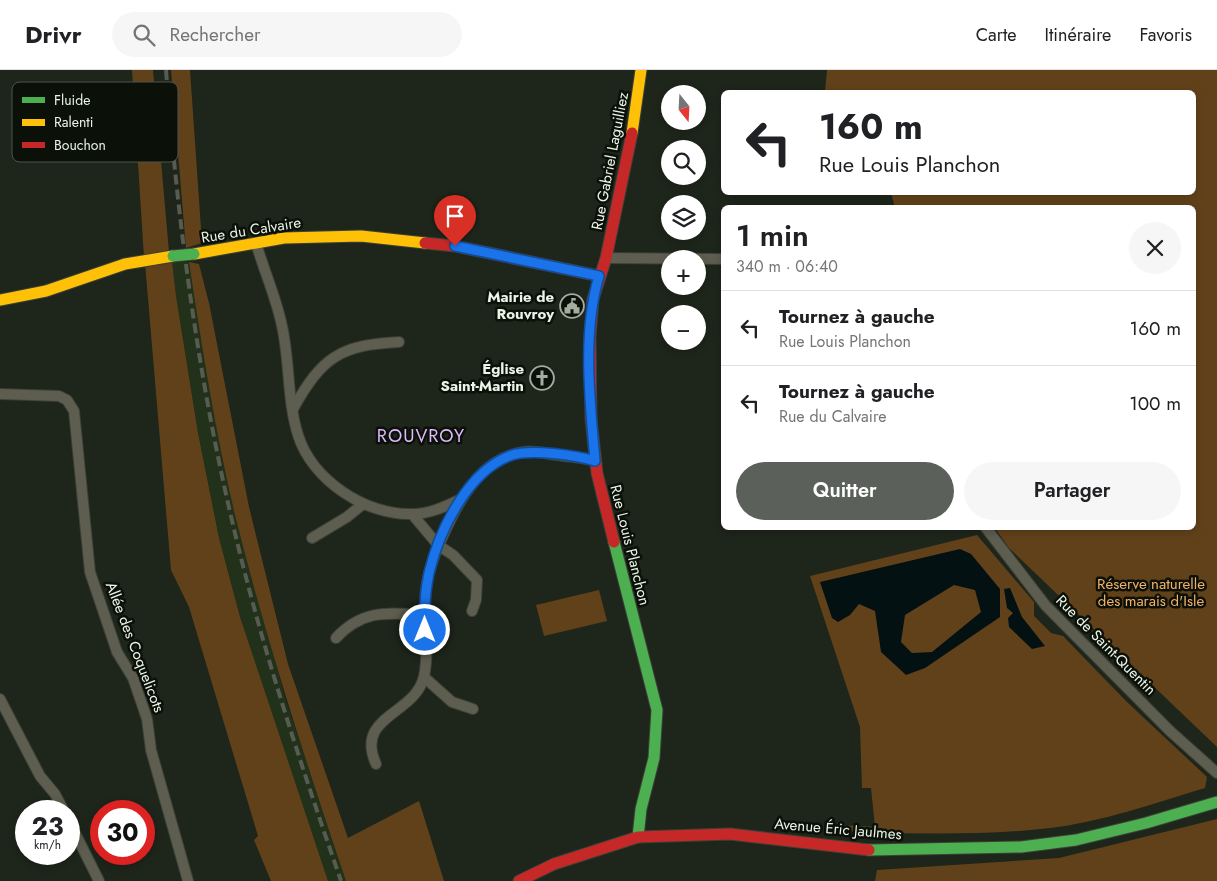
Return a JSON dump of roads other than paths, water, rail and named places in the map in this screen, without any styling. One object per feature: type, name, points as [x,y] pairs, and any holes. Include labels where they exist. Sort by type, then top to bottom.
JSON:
[{"type":"street","name":"Rue Gabriel Laguilliez","points":[[606,258],[630,145],[640,70]]},
{"type":"street","name":"Rue du Calvaire","points":[[0,300],[26,298],[67,286],[120,266],[284,238],[330,235],[400,239],[464,248],[599,276]]},
{"type":"street","points":[[256,243],[282,326],[293,409],[299,438],[312,462],[340,490],[363,504],[387,512],[412,514],[434,511],[459,500]]},
{"type":"street","points":[[606,258],[721,259]]},
{"type":"street","name":"Rue Louis Planchon","points":[[606,258],[593,299],[590,337],[591,419],[595,461],[618,561],[657,710],[657,738],[654,762],[638,815],[638,837]]},
{"type":"street","points":[[293,409],[307,384],[332,358],[359,346],[399,342]]},
{"type":"street","name":"Allée des Coquelicots","points":[[0,394],[59,396],[66,400],[74,411],[90,572],[117,652],[133,678],[148,719],[152,750],[188,881]]},
{"type":"street","points":[[376,764],[371,744],[376,729],[407,702],[424,677],[424,615],[429,573],[438,546],[459,500],[484,472],[502,459],[513,455],[533,452],[595,461]]},
{"type":"street","points":[[312,538],[347,518],[363,504]]},
{"type":"street","points":[[412,514],[438,546],[452,555],[477,580],[476,600],[472,611]]},
{"type":"street","name":"Rue de Saint-Quentin","points":[[988,530],[1046,606],[1170,731],[1217,773]]},
{"type":"street","points":[[336,638],[355,621],[370,615],[424,615]]},
{"type":"street","points":[[424,677],[452,702],[473,709]]},
{"type":"street","points":[[0,699],[40,776],[58,800]]},
{"type":"street","name":"Avenue Éric Jaulmes","points":[[520,881],[554,864],[638,837],[730,834],[881,850],[1022,846],[1084,838],[1146,823],[1217,802]]},
{"type":"street","points":[[80,843],[99,881]]},
{"type":"railway","points":[[166,70],[167,82]]},
{"type":"railway","points":[[175,162],[183,244],[200,358],[221,472],[234,529],[270,662],[341,881]]},
{"type":"place","name":"Mairie de Rouvroy","points":[[572,306]]},
{"type":"place","name":"Église Saint-Martin","points":[[542,378]]},
{"type":"district","name":"ROUVROY","points":[[421,436]]},
{"type":"park label","name":"Réserve naturelle des marais d'Isle","points":[[1151,592]]}]
